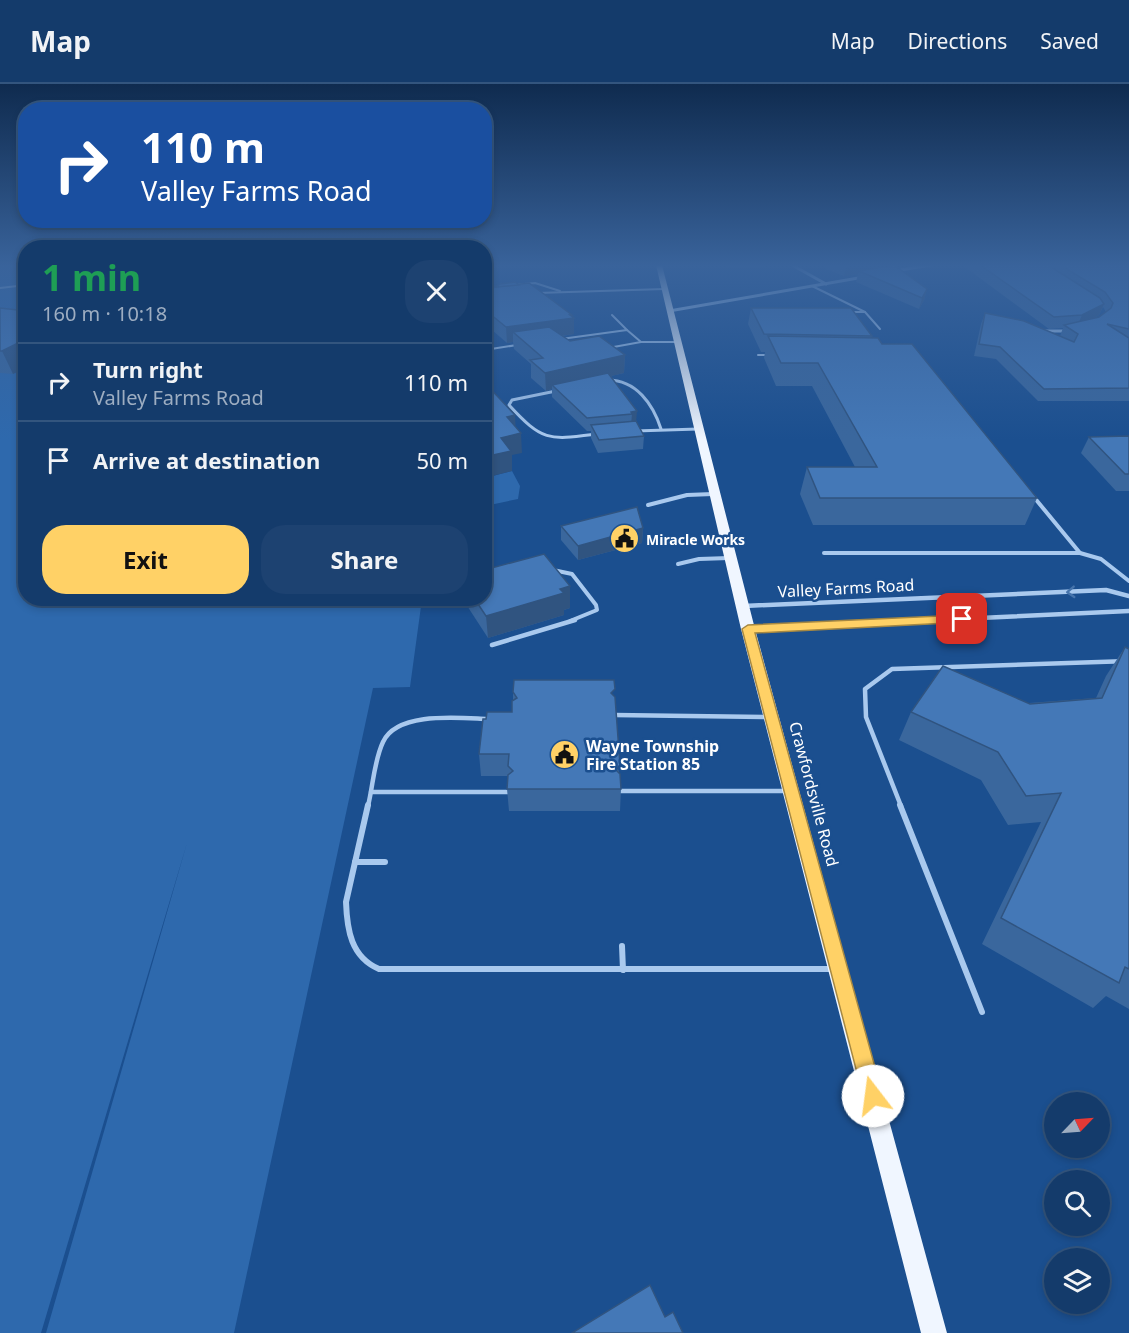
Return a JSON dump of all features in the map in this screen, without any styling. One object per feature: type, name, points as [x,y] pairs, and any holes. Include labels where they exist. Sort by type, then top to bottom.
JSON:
[{"type":"main road","name":"Crawfordsville Road","points":[[672,323],[748,629],[793,791],[934,1333]]},
{"type":"street","points":[[1035,331],[1073,331]]},
{"type":"street","name":"Valley Farms Road","points":[[743,606],[1106,590],[1129,596]]},
{"type":"street","points":[[748,629],[1129,611]]},
{"type":"lane","points":[[620,323],[641,342]]},
{"type":"lane","points":[[875,323],[880,329]]},
{"type":"lane","points":[[561,339],[627,330]]},
{"type":"lane","points":[[605,348],[641,342],[677,342]]},
{"type":"lane","points":[[492,349],[526,344]]},
{"type":"lane","points":[[758,355],[781,355]]},
{"type":"lane","points":[[603,382],[618,379],[631,384],[651,408],[661,429]]},
{"type":"lane","points":[[560,390],[512,400],[508,403],[541,436],[554,438],[608,433]]},
{"type":"lane","points":[[631,431],[698,429]]},
{"type":"lane","points":[[1028,490],[1080,553]]},
{"type":"lane","points":[[648,505],[687,495],[715,494]]},
{"type":"lane","points":[[824,553],[1080,553],[1101,559],[1129,581]]},
{"type":"lane","points":[[678,564],[699,559],[732,558]]},
{"type":"lane","points":[[492,645],[592,613],[597,608],[585,590],[568,572],[545,570]]},
{"type":"lane","points":[[585,590],[593,588]]},
{"type":"lane","points":[[982,1012],[866,717],[865,688],[892,669],[1129,660]]},
{"type":"lane","points":[[614,715],[773,717]]},
{"type":"lane","points":[[492,719],[415,720],[394,729],[383,741],[346,902],[346,919],[351,941],[360,960],[368,966],[379,969],[840,969]]},
{"type":"lane","points":[[619,791],[793,791]]},
{"type":"lane","points":[[371,792],[510,792]]},
{"type":"lane","points":[[355,862],[385,862]]},
{"type":"lane","points":[[622,946],[623,970]]},
{"type":"shaded area","points":[[0,323],[18,323],[18,606],[421,606],[410,687],[373,688],[234,1333],[46,1333],[187,843],[41,1333],[0,1333]]},
{"type":"shaded area","points":[[512,471],[520,486],[518,499],[492,505],[492,476]]},
{"type":"building","points":[[0,323],[18,323],[18,343],[0,351]]},
{"type":"building","points":[[501,323],[534,323],[506,327]]},
{"type":"building","points":[[759,323],[862,323],[872,336],[764,334]]},
{"type":"building","points":[[983,323],[1029,323],[1074,342],[1078,334],[1064,325],[1129,323],[1129,329],[1107,324],[1129,338],[1129,388],[1044,389],[1000,347],[979,344]]},
{"type":"building","points":[[549,327],[570,341],[599,336],[625,355],[545,373],[530,360],[543,358],[513,332]]},
{"type":"building","points":[[768,336],[878,338],[882,344],[912,344],[1037,498],[820,498],[807,467],[877,467],[818,363],[781,363]]},
{"type":"building","points":[[608,373],[637,411],[631,412],[632,414],[587,418],[552,385]]},
{"type":"building","points":[[492,391],[515,415],[507,417],[521,433],[501,438],[511,451],[492,455]]},
{"type":"building","points":[[636,421],[644,436],[599,440],[591,425]]},
{"type":"building","points":[[1129,436],[1129,474],[1125,474],[1089,437]]},
{"type":"building","points":[[637,507],[643,528],[578,546],[561,526]]},
{"type":"building","points":[[544,554],[570,586],[560,589],[564,593],[486,616],[479,606],[492,606],[492,568]]},
{"type":"building","points":[[1125,647],[1129,649],[1129,969],[1125,967],[1119,983],[1001,918],[1061,793],[1026,796],[998,752],[911,712],[943,666],[1030,704],[1102,698]]},
{"type":"building","points":[[514,680],[614,680],[615,689],[611,693],[615,697],[620,765],[616,770],[620,774],[621,789],[507,789],[508,775],[513,771],[508,766],[509,754],[479,754],[483,719],[486,719],[487,712],[512,712],[512,701],[517,698],[513,692]]},
{"type":"building","points":[[650,1285],[665,1317],[673,1312],[683,1333],[572,1333]]},
{"type":"place","name":"Miracle Works","points":[[625,539]]},
{"type":"place","name":"Wayne Township Fire Station 85","points":[[565,755]]},
{"type":"route","points":[[873,1096],[748,629],[962,619]]}]
